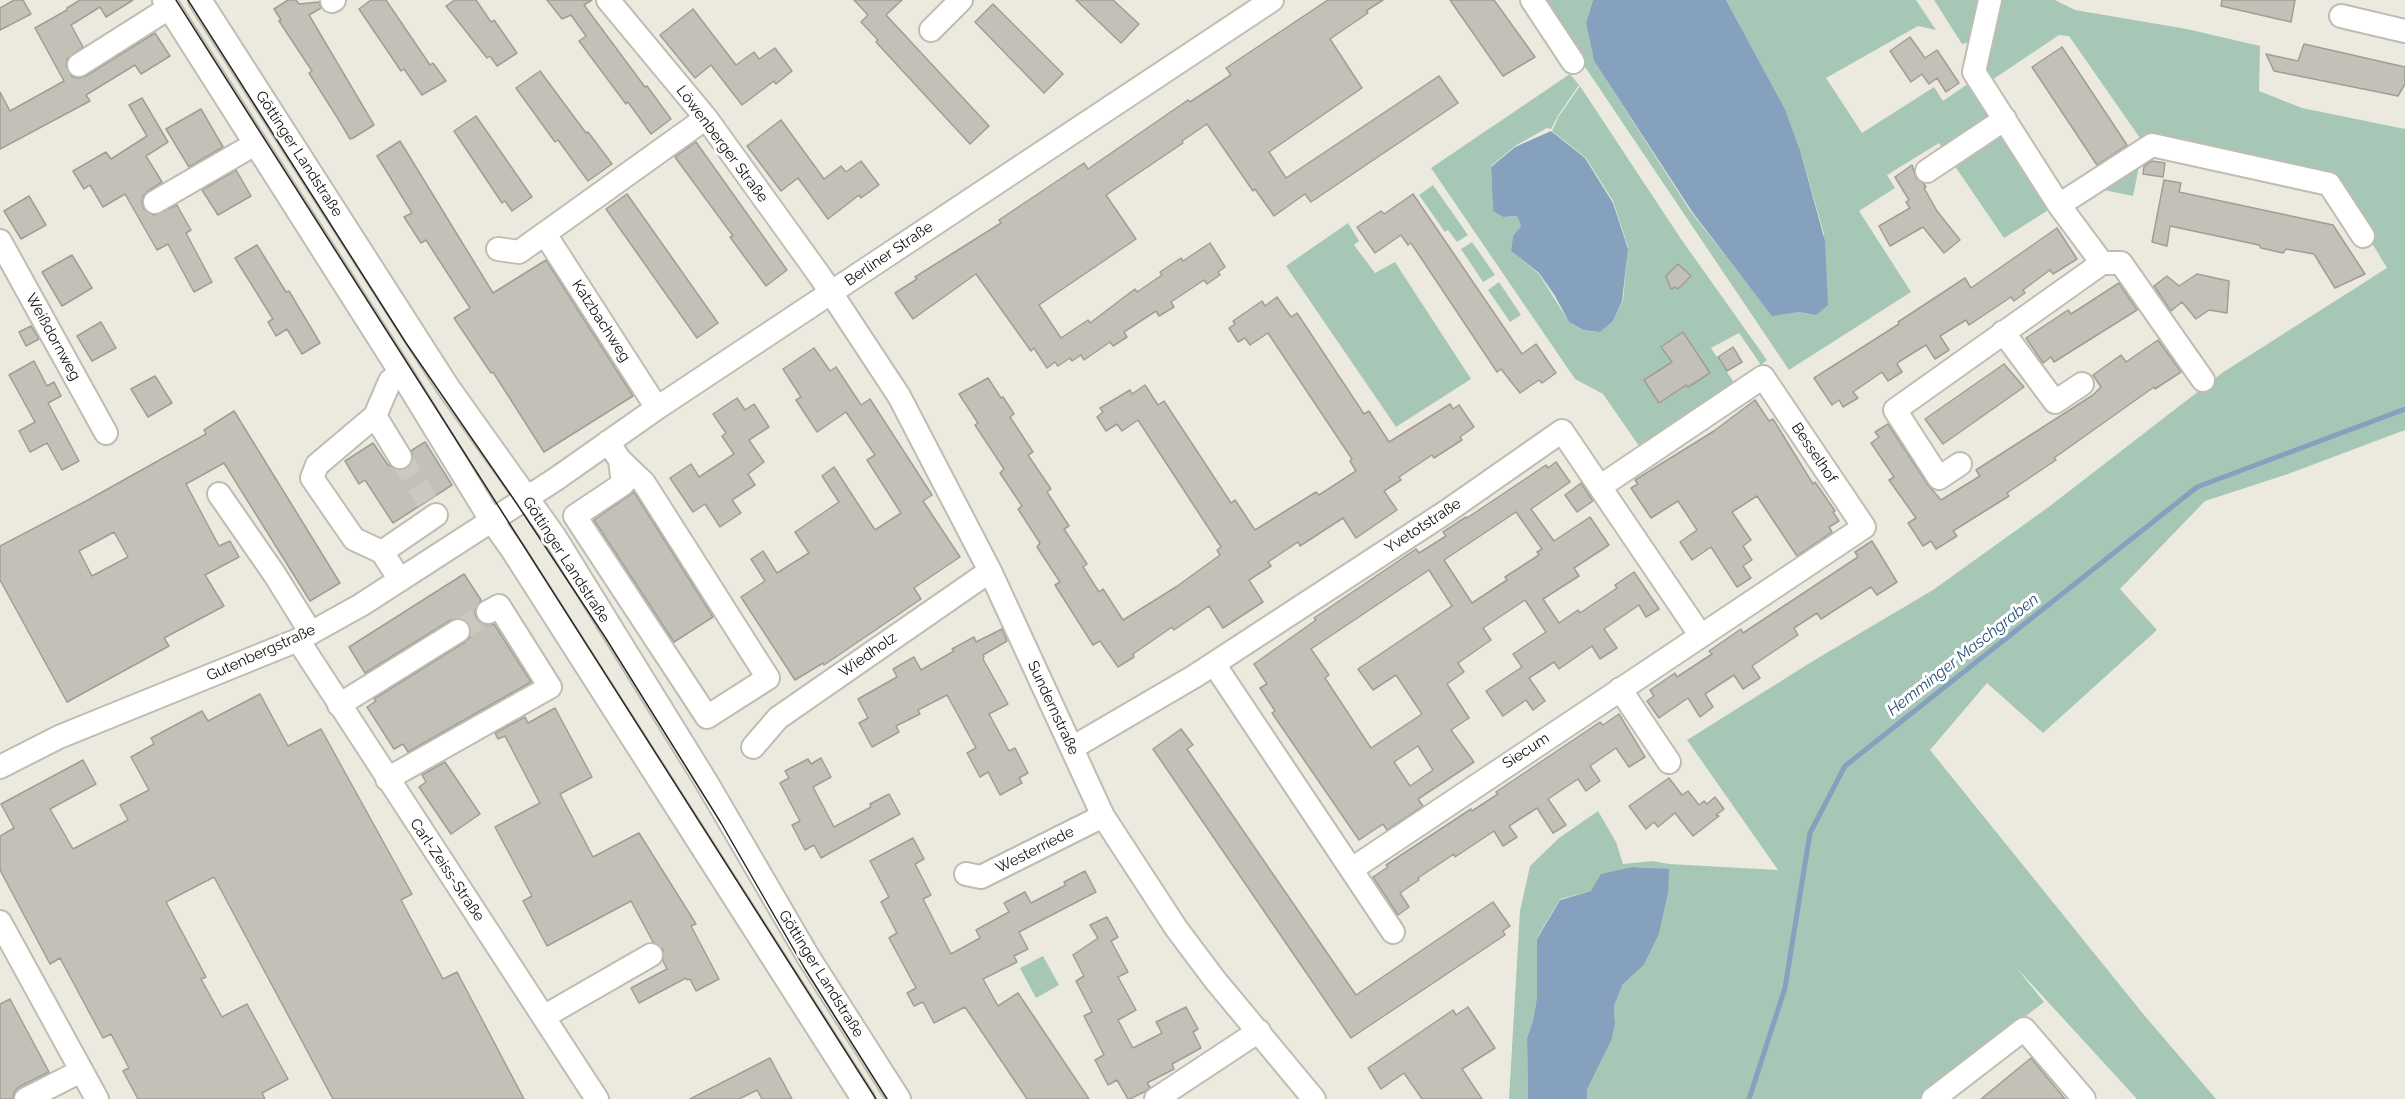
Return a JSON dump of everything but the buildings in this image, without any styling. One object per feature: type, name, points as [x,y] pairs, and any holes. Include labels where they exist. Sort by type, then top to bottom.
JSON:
[{"type":"street","name":"Göttinger Landstraße","points":[[200,0],[448,387],[508,509],[513,551],[863,1099]]},
{"type":"street","name":"Löwenberger Straße","points":[[608,0],[706,118],[830,293]]},
{"type":"street","points":[[931,30],[961,0]]},
{"type":"street","name":"Berliner Straße","points":[[508,509],[614,451],[657,408],[1272,0]]},
{"type":"street","points":[[1532,0],[1573,62]]},
{"type":"street","points":[[1990,0],[1974,72],[2059,205],[2102,263]]},
{"type":"street","name":"Göttinger Landstraße","points":[[166,4],[401,373],[508,509],[555,537],[707,783],[809,958],[899,1099]]},
{"type":"street","points":[[80,65],[166,4]]},
{"type":"street","points":[[2341,16],[2405,31]]},
{"type":"street","points":[[498,249],[519,252],[706,118]]},
{"type":"street","points":[[1927,171],[2005,119]]},
{"type":"street","points":[[155,202],[255,144]]},
{"type":"street","points":[[2059,205],[2151,145],[2329,184],[2363,236]]},
{"type":"street","name":"Katzbachweg","points":[[545,234],[657,408]]},
{"type":"street","name":"Weißdornweg","points":[[0,241],[106,433]]},
{"type":"street","points":[[1960,464],[1939,478],[1895,410],[2102,263],[2121,263],[2203,380]]},
{"type":"street","name":"Sundernstraße","points":[[830,293],[899,396],[990,571],[1103,816],[1176,928],[1215,980],[1314,1099]]},
{"type":"street","points":[[2004,332],[2055,402],[2082,384]]},
{"type":"street","points":[[400,580],[382,552],[354,538],[312,478],[317,465],[375,416],[390,381],[401,373]]},
{"type":"street","name":"Besselhof","points":[[1601,486],[1762,377],[1864,527],[1701,636]]},
{"type":"street","points":[[375,416],[400,457]]},
{"type":"street","name":"Yvetotstraße","points":[[1071,748],[1214,664],[1446,512],[1562,431],[1701,636]]},
{"type":"street","points":[[614,451],[644,483],[768,678],[707,717],[575,516],[623,484],[614,451]]},
{"type":"street","name":"Carl-Zeiss-Straße","points":[[219,494],[275,575],[339,705],[545,1016],[597,1099]]},
{"type":"street","points":[[382,552],[432,508],[452,544]]},
{"type":"street","name":"Gutenbergstraße","points":[[0,767],[59,737],[304,636],[400,580],[508,509]]},
{"type":"street","name":"Wiedholz","points":[[753,747],[778,718],[990,571]]},
{"type":"street","points":[[387,779],[550,687],[499,606],[488,612]]},
{"type":"street","points":[[339,705],[458,631]]},
{"type":"street","name":"Siecum","points":[[1352,868],[1701,636]]},
{"type":"street","points":[[1214,664],[1393,932]]},
{"type":"street","points":[[1620,689],[1669,762]]},
{"type":"street","name":"Westerriede","points":[[966,874],[981,877],[1103,816]]},
{"type":"street","points":[[0,922],[97,1099]]},
{"type":"street","points":[[545,1016],[651,955]]},
{"type":"street","points":[[1933,1099],[2024,1029],[2084,1099]]},
{"type":"street","points":[[1156,1099],[1259,1031]]},
{"type":"street","points":[[26,1099],[81,1071]]},
{"type":"green space","points":[[1540,0],[1593,0],[1586,23],[1594,61],[1691,212],[1772,315],[1799,312],[1816,315],[1824,234],[1800,150],[1785,109],[1726,0],[1916,0],[1936,30],[1918,26],[1826,78],[1862,133],[1934,87],[1943,101],[1969,83],[2053,207],[2004,238],[1939,143],[1887,175],[1895,188],[1859,211],[1911,292],[1789,370]]},
{"type":"green space","points":[[1934,0],[1980,0],[1970,42],[1962,44]]},
{"type":"green space","points":[[1999,0],[2055,0],[2075,10],[2187,29],[2260,46],[2259,91],[2302,108],[2405,129],[2405,430],[2288,474],[2205,501],[2120,589],[2157,630],[2043,733],[1987,683],[1930,750],[2144,1015],[2216,1099],[2137,1099],[2015,966],[2044,1002],[1919,1099],[1587,1099],[1587,1090],[1612,1039],[1615,1024],[1614,1006],[1623,984],[1644,965],[1659,934],[1668,894],[1654,868],[1633,867],[1624,870],[1591,891],[1560,899],[1537,938],[1537,997],[1533,1021],[1527,1038],[1528,1099],[1509,1099],[1520,911],[1530,866],[1559,838],[1598,811],[1616,842],[1623,864],[1653,861],[1669,864],[1778,870],[1687,740],[1813,661],[1933,590],[2050,506],[2222,373],[2387,268],[2334,180],[2142,141],[2069,36],[2059,35],[1992,80],[1985,68]]},
{"type":"green space","points":[[1570,74],[1579,85],[1559,114],[1551,129],[1547,128],[1515,146],[1491,166],[1493,211],[1503,217],[1517,216],[1521,226],[1513,236],[1511,251],[1539,274],[1569,322],[1582,330],[1599,332],[1613,321],[1623,300],[1628,247],[1613,201],[1586,158],[1552,131],[1559,116],[1580,86],[1681,239],[1767,360],[1761,365],[1739,333],[1711,348],[1735,384],[1639,446],[1603,394],[1575,379],[1431,168]]},
{"type":"green space","points":[[2141,157],[2133,196],[2094,188]]},
{"type":"green space","points":[[1433,185],[1468,235],[1457,242],[1448,230],[1445,232],[1419,195]]},
{"type":"green space","points":[[1348,223],[1359,241],[1354,245],[1375,273],[1395,262],[1471,379],[1396,427],[1286,266]]},
{"type":"green space","points":[[1472,242],[1495,275],[1483,282],[1461,249]]},
{"type":"green space","points":[[1499,282],[1521,315],[1510,322],[1488,290]]},
{"type":"green space","points":[[1043,956],[1059,985],[1036,998],[1020,968]]},
{"type":"water","points":[[1593,0],[1726,0],[1785,109],[1800,150],[1825,241],[1828,305],[1816,315],[1799,312],[1772,316],[1693,213],[1594,61],[1586,23]]},
{"type":"water","points":[[1551,131],[1585,158],[1613,203],[1628,249],[1622,301],[1613,321],[1600,332],[1583,330],[1569,322],[1539,273],[1511,251],[1513,236],[1521,226],[1517,216],[1503,217],[1493,211],[1491,167],[1515,147]]},
{"type":"water","points":[[1633,867],[1669,869],[1668,894],[1659,934],[1644,965],[1623,984],[1614,1006],[1615,1024],[1612,1039],[1587,1090],[1587,1099],[1528,1099],[1527,1038],[1533,1021],[1537,997],[1537,939],[1560,900],[1591,891],[1601,874]]},
{"type":"waterway","name":"Hemminger Maschgraben","points":[[1749,1099],[1785,988],[1810,833],[1845,766],[2197,487],[2405,409]]},
{"type":"tunnel","points":[[400,457],[427,501]]},
{"type":"tunnel","points":[[458,631],[488,612]]},
{"type":"tram line","points":[[176,0],[876,1099]]},
{"type":"tram line","points":[[188,0],[406,343],[605,637],[721,823],[805,969],[887,1099]]}]
